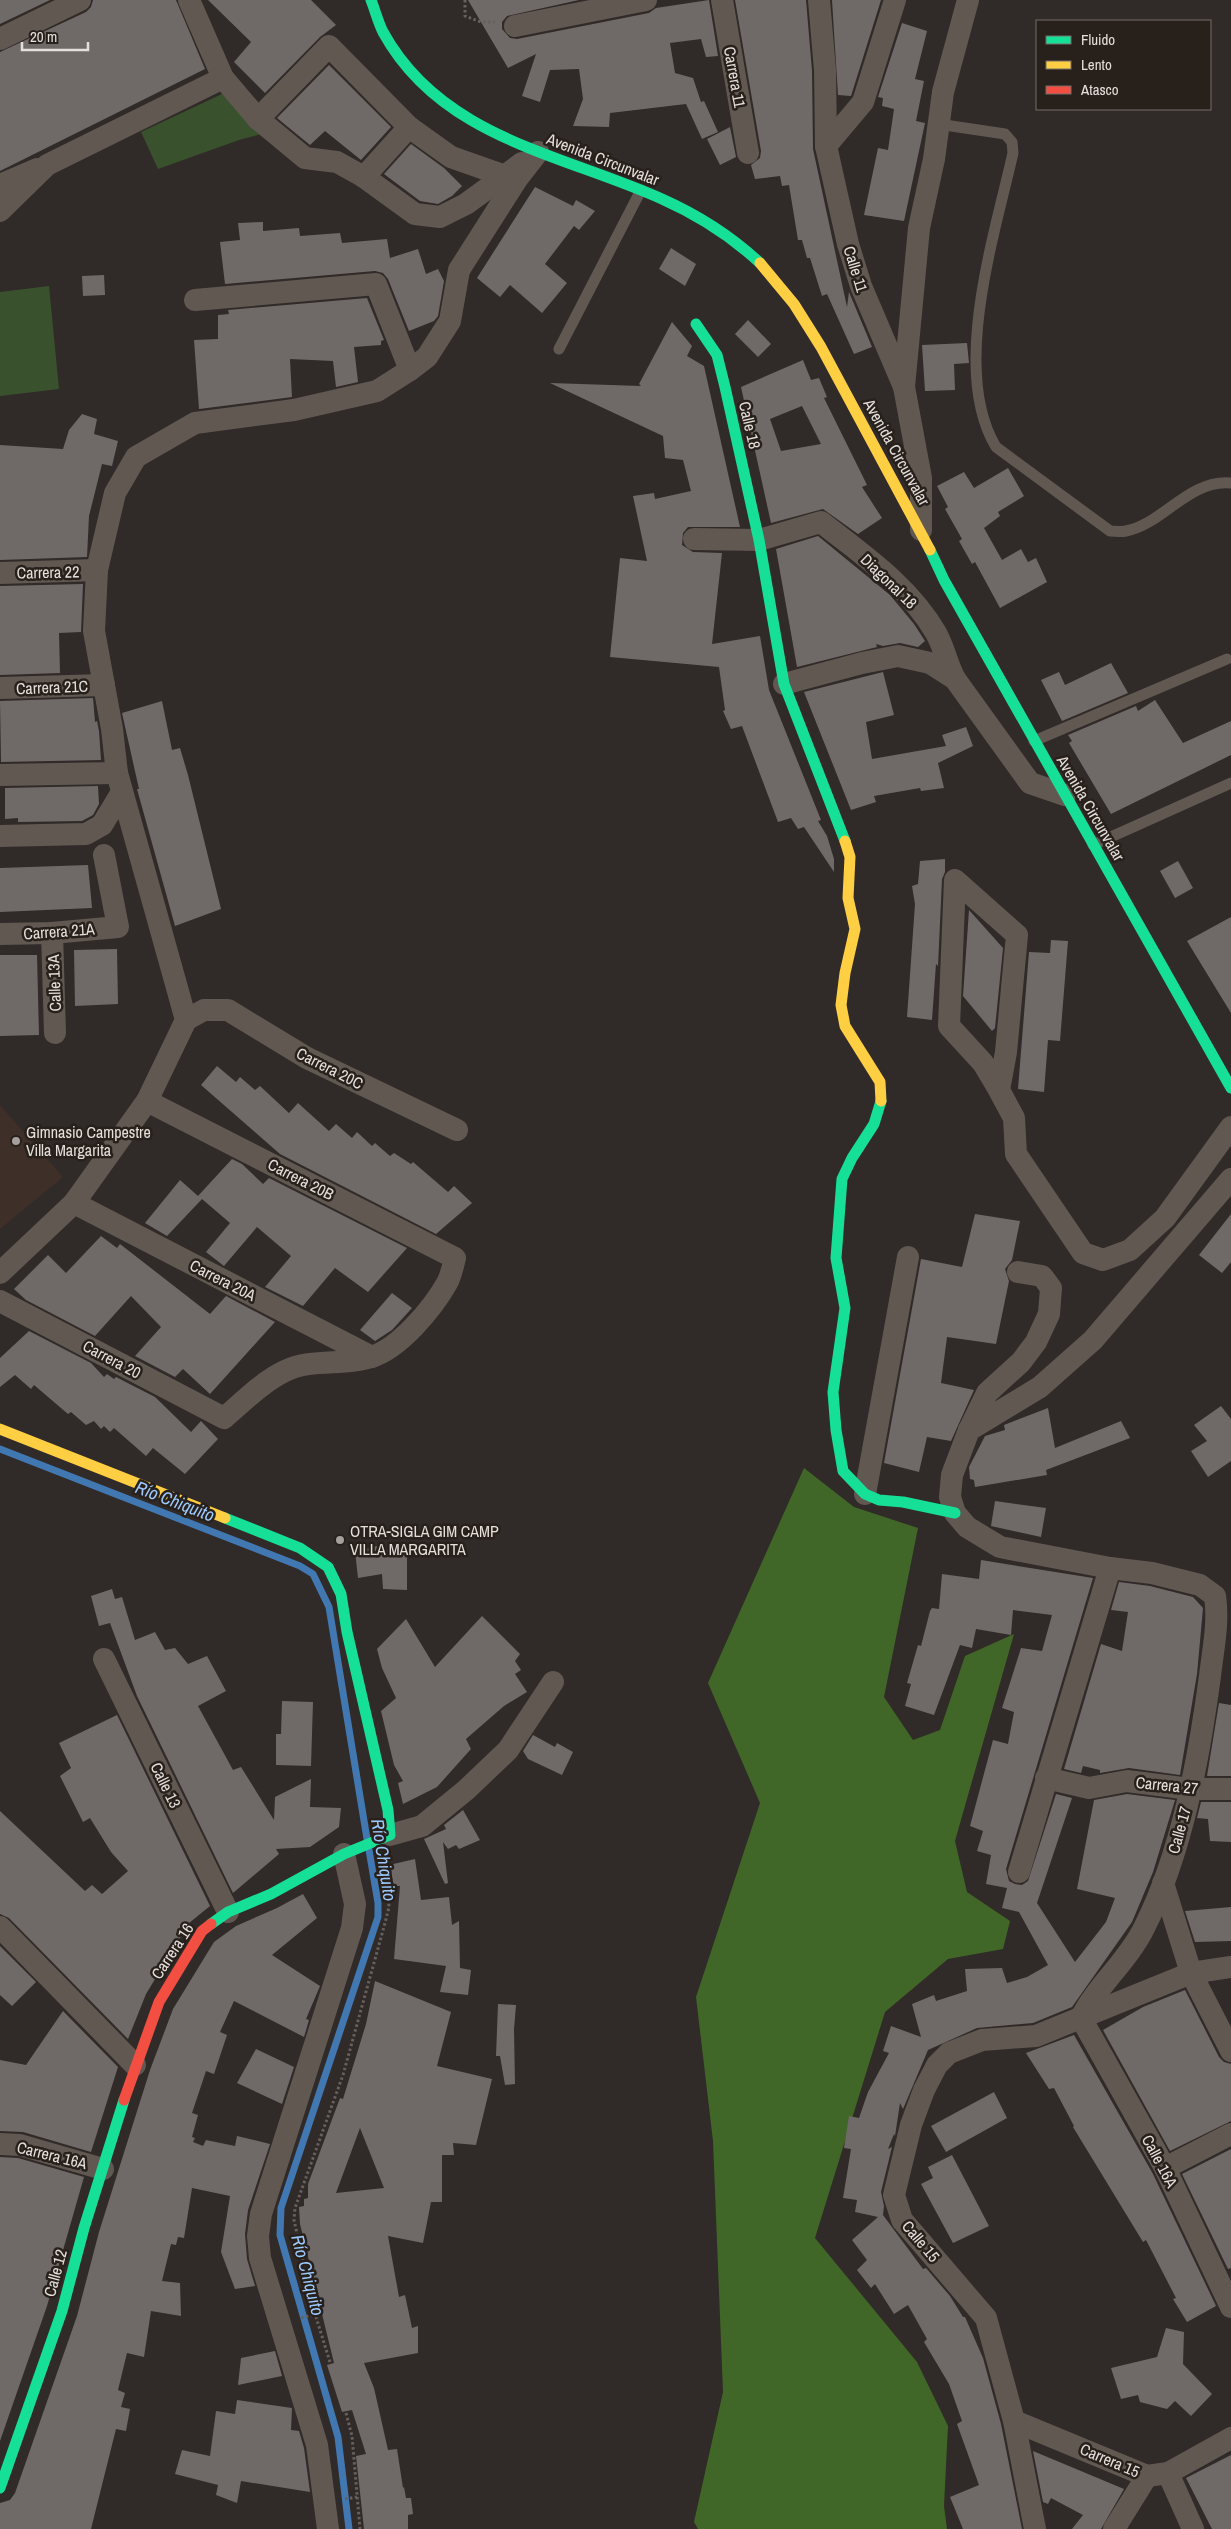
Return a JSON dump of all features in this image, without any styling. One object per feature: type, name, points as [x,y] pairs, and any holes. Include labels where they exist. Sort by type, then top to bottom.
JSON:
[{"type":"street","points":[[0,39],[80,0]]},
{"type":"street","points":[[190,0],[223,78],[258,119],[305,158],[337,162],[364,177],[415,214],[440,216],[466,204],[538,152]]},
{"type":"street","name":"Avenida Circunvalar","points":[[371,0],[382,30],[403,61],[433,91],[473,123],[538,152],[642,188],[721,231],[761,265],[796,304],[921,530],[944,580],[1231,1088]]},
{"type":"street","points":[[515,26],[646,0]]},
{"type":"street","name":"Carrera 11","points":[[722,0],[748,153]]},
{"type":"street","name":"Calle 11","points":[[819,0],[825,70],[826,146],[848,244],[861,286],[904,387],[921,478],[921,530]]},
{"type":"street","points":[[826,146],[863,102],[895,0]]},
{"type":"street","points":[[904,387],[919,228],[934,159],[943,92],[968,0]]},
{"type":"street","points":[[258,119],[329,46],[409,127],[451,157],[504,176]]},
{"type":"street","points":[[0,185],[223,78]]},
{"type":"street","points":[[364,177],[409,127]]},
{"type":"street","points":[[0,1273],[74,1203],[147,1101],[195,1015],[119,783],[94,631],[97,570],[114,493],[136,458],[163,439],[195,423],[294,410],[377,391],[427,357],[450,321],[459,270],[517,179],[538,152]]},
{"type":"street","points":[[0,211],[47,164]]},
{"type":"street","points":[[195,300],[376,284],[410,370]]},
{"type":"street","name":"Calle 18","points":[[696,324],[717,354],[759,540],[784,684],[842,831],[850,857],[848,898],[855,929],[845,973],[841,1005],[845,1026],[880,1082],[882,1099],[874,1124],[852,1158],[842,1179],[836,1258],[845,1308],[833,1392],[836,1430],[844,1471],[865,1494]]},
{"type":"street","name":"Diagonal 18","points":[[759,540],[820,522],[888,574],[913,600],[937,634],[946,663],[955,679]]},
{"type":"street","points":[[694,539],[759,540]]},
{"type":"street","name":"Carrera 22","points":[[0,573],[97,570]]},
{"type":"street","points":[[784,684],[862,663],[898,656],[930,663],[955,679],[1030,783],[1064,795]]},
{"type":"street","name":"Carrera 21C","points":[[0,688],[104,685]]},
{"type":"street","points":[[0,775],[119,783]]},
{"type":"street","points":[[0,836],[86,834],[102,826],[119,783]]},
{"type":"street","name":"Carrera 21A","points":[[0,934],[52,933],[118,927],[104,855]]},
{"type":"street","points":[[999,1090],[1006,1052],[1017,935],[955,880],[949,1026],[983,1063],[999,1090],[1014,1118],[1016,1154],[1083,1253],[1103,1260],[1130,1250],[1165,1218],[1231,1127]]},
{"type":"street","name":"Calle 13A","points":[[52,933],[55,1033]]},
{"type":"street","name":"Carrera 20C","points":[[195,1015],[228,1010],[307,1058],[458,1130]]},
{"type":"street","name":"Carrera 20B","points":[[147,1101],[455,1258],[447,1282],[428,1310],[396,1344],[372,1357]]},
{"type":"street","points":[[970,1430],[1040,1387],[1093,1340],[1231,1179]]},
{"type":"street","name":"Carrera 20A","points":[[74,1203],[372,1357]]},
{"type":"street","points":[[908,1257],[865,1494],[878,1500],[904,1502],[955,1513]]},
{"type":"street","points":[[1018,1272],[1042,1276],[1051,1288],[1049,1314],[1036,1342],[1021,1362],[987,1393],[952,1475],[950,1497],[955,1513],[967,1527],[1000,1547],[1110,1568],[1019,1872]]},
{"type":"street","name":"Carrera 20","points":[[0,1301],[224,1418],[257,1389],[285,1371],[318,1363],[372,1357]]},
{"type":"street","points":[[0,1429],[300,1548],[328,1567],[341,1594],[347,1632],[388,1810],[382,1838],[422,1826],[466,1790],[508,1750],[553,1682]]},
{"type":"street","name":"Calle 17","points":[[1081,2018],[1144,1929],[1163,1883],[1190,1789],[1206,1703],[1218,1615],[1215,1596],[1200,1585],[1152,1573],[1110,1568]]},
{"type":"street","name":"Calle 13","points":[[104,1659],[228,1912]]},
{"type":"street","name":"Carrera 27","points":[[1046,1778],[1089,1788],[1127,1781],[1190,1789],[1231,1789]]},
{"type":"street","name":"Carrera 16","points":[[135,2065],[159,2002],[202,1931],[228,1912],[271,1894],[350,1851],[382,1838]]},
{"type":"street","points":[[328,2529],[316,2445],[260,2258],[258,2236],[261,2214],[352,1928],[355,1904],[350,1851]]},
{"type":"street","points":[[1163,1883],[1191,1973],[1231,2051]]},
{"type":"street","points":[[0,1927],[135,2065]]},
{"type":"street","name":"Calle 15","points":[[1035,2529],[1014,2420],[986,2318],[902,2220],[894,2195],[911,2125],[924,2090],[937,2066],[949,2053],[982,2040],[1036,2036],[1191,1973],[1231,1967]]},
{"type":"street","name":"Calle 16A","points":[[1081,2018],[1165,2168],[1231,2307]]},
{"type":"street","name":"Calle 12","points":[[0,2488],[62,2310],[84,2228],[135,2065]]},
{"type":"street","points":[[1165,2168],[1231,2134]]},
{"type":"street","name":"Carrera 16A","points":[[0,2144],[20,2145],[104,2169]]},
{"type":"street","name":"Carrera 15","points":[[1014,2420],[1157,2474]]},
{"type":"street","points":[[1114,2529],[1157,2474],[1231,2438]]},
{"type":"street","points":[[1157,2474],[1192,2529]]},
{"type":"lane","points":[[938,124],[1005,134],[1012,142],[1014,152],[982,288],[978,331],[976,370],[980,409],[990,437],[996,447],[1110,531],[1126,531],[1133,528],[1200,489],[1224,483],[1231,484]]},
{"type":"lane","points":[[559,349],[642,188]]},
{"type":"lane","points":[[1034,741],[1227,659]]},
{"type":"lane","points":[[1093,845],[1231,783]]},
{"type":"path","points":[[465,0],[464,16],[481,22],[515,26]]},
{"type":"path","points":[[330,2362],[315,2314],[294,2220],[296,2208],[343,2075],[387,1915],[386,1870],[382,1838]]},
{"type":"path","points":[[346,2413],[352,2436],[360,2529]]},
{"type":"shaded area","name":"Gimnasio Campestre Villa Margarita","points":[[0,1105],[63,1177],[0,1229]]},
{"type":"green space","points":[[222,94],[262,134],[239,140],[158,169],[141,132]]},
{"type":"green space","points":[[49,286],[59,389],[0,396],[0,292]]},
{"type":"green space","points":[[804,1468],[854,1507],[918,1528],[884,1697],[913,1740],[940,1730],[965,1656],[1014,1634],[955,1841],[967,1892],[1010,1921],[1003,1949],[948,1959],[885,2012],[815,2238],[917,2362],[948,2426],[944,2506],[947,2529],[698,2529],[694,2522],[723,2392],[713,2141],[696,1997],[760,1803],[708,1683]]},
{"type":"building","points":[[0,0],[50,0],[0,24]]},
{"type":"building","points":[[93,0],[176,0],[205,69],[0,171],[0,52],[86,12],[91,7]]},
{"type":"building","points":[[208,0],[311,0],[336,25],[320,37],[265,93],[234,62],[251,42]]},
{"type":"building","points":[[468,0],[579,0],[507,16],[502,22],[502,29],[510,38],[517,39],[649,13],[656,8],[709,0],[718,56],[706,57],[701,39],[670,43],[675,73],[693,78],[701,102],[704,101],[718,132],[702,139],[686,104],[610,113],[609,127],[573,126],[583,99],[579,69],[550,70],[540,102],[522,96],[536,54],[508,68]]},
{"type":"building","points":[[735,0],[806,0],[812,71],[813,149],[847,307],[849,292],[872,347],[854,354],[827,294],[822,296],[802,240],[798,240],[789,185],[782,186],[780,176],[755,179],[751,165],[760,158],[761,151]]},
{"type":"building","points":[[832,0],[881,0],[851,96],[838,95]]},
{"type":"building","points":[[902,23],[927,31],[915,79],[924,81],[916,121],[925,123],[904,221],[864,215],[878,148],[888,150],[894,109],[882,106],[883,98],[878,97]]},
{"type":"building","points":[[329,65],[391,127],[361,160],[325,131],[310,145],[277,118]]},
{"type":"building","points":[[730,127],[736,157],[720,165],[707,139]]},
{"type":"building","points":[[411,144],[444,168],[462,186],[452,196],[438,204],[420,201],[384,174]]},
{"type":"building","points":[[535,187],[573,206],[576,200],[595,211],[579,230],[574,226],[545,264],[567,283],[542,313],[510,285],[500,297],[477,278]]},
{"type":"building","points":[[263,222],[263,231],[299,228],[300,236],[340,233],[342,243],[387,239],[390,258],[418,249],[426,274],[438,269],[444,281],[438,316],[434,321],[409,331],[388,279],[383,273],[375,271],[225,284],[220,242],[240,240],[238,223]]},
{"type":"building","points":[[671,248],[696,264],[685,286],[659,269]]},
{"type":"building","points":[[104,275],[105,295],[83,296],[82,276]]},
{"type":"building","points":[[367,298],[384,340],[381,341],[381,345],[354,347],[358,382],[336,387],[333,361],[290,359],[292,397],[199,409],[194,340],[218,339],[218,315],[229,314],[228,310]]},
{"type":"building","points":[[748,320],[771,344],[758,357],[735,334]]},
{"type":"building","points":[[672,322],[692,346],[687,356],[704,366],[740,527],[688,527],[683,533],[682,545],[693,552],[722,553],[712,644],[760,636],[769,690],[821,820],[818,821],[827,836],[834,859],[834,872],[804,827],[798,829],[791,818],[778,822],[742,726],[731,729],[723,711],[725,710],[719,667],[610,657],[620,558],[647,561],[633,496],[654,493],[655,499],[691,491],[683,460],[665,458],[663,436],[550,383],[641,386],[639,384]]},
{"type":"building","points":[[967,343],[969,363],[954,364],[955,390],[925,391],[922,345]]},
{"type":"building","points":[[803,360],[811,380],[819,378],[827,397],[824,398],[867,485],[862,487],[882,518],[858,534],[823,509],[771,523],[741,387]],"holes":[[[802,406],[821,444],[781,451],[770,419]]]},
{"type":"building","points":[[82,414],[97,419],[94,434],[118,441],[112,466],[102,464],[89,516],[87,557],[0,560],[0,445],[63,449],[69,430]]},
{"type":"building","points":[[1008,468],[1024,496],[998,512],[1000,516],[984,528],[1002,560],[1021,549],[1028,562],[1036,558],[1047,582],[1000,608],[975,562],[972,564],[959,541],[962,539],[945,509],[948,507],[937,486],[964,472],[974,488]]},
{"type":"building","points":[[818,536],[890,595],[914,624],[925,641],[918,647],[900,643],[883,646],[876,644],[877,647],[797,667],[776,549]]},
{"type":"building","points":[[83,584],[81,632],[59,633],[60,673],[0,675],[0,586]]},
{"type":"building","points":[[1111,663],[1128,693],[1062,721],[1041,680],[1059,672],[1065,685]]},
{"type":"building","points":[[883,672],[894,715],[866,722],[872,759],[946,746],[942,735],[966,727],[973,746],[938,763],[944,788],[921,791],[920,788],[874,796],[876,802],[851,810],[804,692]]},
{"type":"building","points":[[93,698],[95,722],[97,721],[99,731],[101,760],[1,762],[0,701]]},
{"type":"building","points":[[1155,700],[1183,743],[1231,721],[1231,755],[1111,814],[1069,743],[1072,741],[1068,735],[1136,706],[1138,711]]},
{"type":"building","points":[[162,701],[172,750],[180,748],[188,775],[221,909],[175,926],[137,789],[139,789],[122,713]]},
{"type":"building","points":[[98,786],[99,804],[93,815],[82,821],[18,822],[18,818],[5,819],[5,788]]},
{"type":"building","points":[[945,859],[945,872],[942,879],[938,966],[936,964],[932,1020],[907,1017],[915,904],[912,886],[918,884],[920,861]]},
{"type":"building","points":[[1178,861],[1193,888],[1175,898],[1160,871]]},
{"type":"building","points":[[88,865],[92,908],[0,912],[0,868]]},
{"type":"building","points":[[969,910],[1003,948],[995,1028],[992,1031],[963,996]]},
{"type":"building","points":[[1231,917],[1231,1013],[1187,941]]},
{"type":"building","points":[[1051,940],[1068,941],[1060,1041],[1048,1040],[1044,1092],[1018,1089],[1029,952],[1050,953]]},
{"type":"building","points":[[117,949],[118,1004],[75,1006],[74,950]]},
{"type":"building","points":[[0,955],[37,955],[39,1035],[0,1036]]},
{"type":"building","points":[[217,1066],[236,1082],[240,1077],[255,1090],[260,1086],[289,1113],[298,1103],[329,1131],[336,1124],[352,1138],[357,1132],[372,1146],[375,1143],[390,1156],[394,1153],[411,1164],[413,1162],[448,1192],[454,1186],[472,1203],[436,1234],[280,1154],[201,1085]]},
{"type":"building","points":[[232,1159],[242,1164],[263,1184],[269,1178],[407,1248],[368,1292],[335,1268],[303,1306],[265,1287],[291,1256],[257,1227],[224,1266],[206,1252],[230,1223],[202,1199],[167,1236],[145,1223],[180,1180],[198,1196]]},
{"type":"building","points":[[975,1214],[1020,1221],[1012,1260],[1005,1269],[1009,1281],[996,1344],[947,1337],[941,1383],[974,1390],[951,1441],[927,1437],[919,1472],[884,1463],[921,1259],[962,1267]]},
{"type":"building","points":[[1231,1214],[1231,1262],[1222,1273],[1199,1255]]},
{"type":"building","points":[[101,1236],[117,1248],[120,1244],[210,1314],[226,1296],[275,1322],[210,1394],[183,1369],[175,1377],[135,1356],[161,1327],[131,1296],[95,1336],[26,1300],[14,1289],[48,1255],[66,1273]]},
{"type":"building","points":[[392,1293],[412,1308],[392,1330],[375,1341],[360,1330]]},
{"type":"building","points":[[29,1331],[91,1363],[104,1377],[107,1374],[114,1379],[116,1377],[155,1397],[191,1432],[201,1421],[218,1439],[185,1474],[153,1448],[146,1456],[114,1428],[110,1432],[104,1426],[101,1429],[94,1421],[86,1425],[71,1412],[68,1414],[34,1385],[31,1389],[15,1375],[0,1387],[0,1358]]},
{"type":"building","points":[[1221,1406],[1231,1419],[1231,1461],[1208,1477],[1191,1451],[1207,1441],[1194,1425]]},
{"type":"building","points":[[1048,1408],[1055,1448],[1121,1421],[1130,1438],[1046,1470],[1047,1475],[975,1487],[974,1480],[970,1479],[969,1467],[985,1436],[1005,1430],[1004,1425]]},
{"type":"building","points":[[995,1501],[1046,1508],[1041,1537],[991,1526]]},
{"type":"building","points":[[382,1545],[382,1550],[407,1548],[407,1590],[383,1589],[382,1574],[358,1578],[355,1551]]},
{"type":"building","points":[[981,1560],[1093,1578],[1006,1869],[1009,1881],[1022,1885],[1028,1881],[1056,1794],[1072,1798],[1037,1903],[1075,1962],[1106,1922],[1115,1898],[1077,1889],[1094,1800],[1127,1794],[1175,1800],[1153,1872],[1132,1922],[1072,2007],[1033,2023],[977,2028],[928,2050],[903,2109],[900,2103],[895,2136],[894,2134],[888,2149],[892,2147],[881,2192],[884,2206],[883,2215],[923,2269],[926,2268],[950,2296],[963,2317],[965,2317],[983,2358],[1001,2424],[1022,2529],[963,2529],[950,2497],[979,2485],[957,2424],[962,2421],[949,2384],[924,2342],[927,2339],[908,2305],[894,2314],[875,2284],[871,2288],[857,2270],[867,2260],[852,2240],[878,2217],[855,2212],[857,2200],[843,2198],[851,2149],[844,2148],[849,2116],[859,2118],[868,2092],[889,2053],[883,2051],[891,2026],[921,2037],[912,2004],[934,1995],[936,2001],[967,1991],[965,1969],[1002,1968],[1007,1983],[1027,1977],[1048,1965],[1019,1912],[1002,1908],[1007,1888],[986,1884],[991,1855],[977,1851],[983,1831],[970,1826],[993,1740],[1008,1744],[1014,1712],[1002,1708],[1021,1648],[1042,1651],[1052,1615],[1013,1610],[1011,1635],[976,1629],[972,1648],[960,1645],[934,1715],[905,1706],[911,1684],[907,1683],[918,1645],[921,1646],[930,1611],[932,1608],[939,1609],[942,1574],[979,1579]]},
{"type":"building","points":[[1119,1582],[1150,1586],[1193,1597],[1203,1608],[1197,1674],[1180,1775],[1129,1768],[1100,1773],[1100,1770],[1083,1766],[1081,1773],[1064,1769],[1101,1644],[1122,1651],[1128,1612],[1111,1610]]},
{"type":"building","points":[[112,1589],[115,1599],[122,1597],[135,1640],[155,1632],[165,1650],[175,1648],[188,1664],[207,1656],[226,1691],[198,1706],[233,1770],[241,1767],[274,1820],[275,1797],[311,1779],[310,1807],[341,1808],[339,1827],[310,1847],[276,1849],[279,1854],[233,1893],[137,1696],[110,1623],[99,1626],[91,1596]]},
{"type":"building","points":[[482,1616],[520,1654],[515,1661],[521,1670],[515,1674],[527,1692],[504,1706],[466,1739],[471,1749],[437,1787],[403,1804],[398,1783],[403,1781],[394,1765],[381,1711],[396,1698],[382,1668],[377,1649],[406,1619],[435,1667]]},
{"type":"building","points":[[282,1701],[313,1702],[311,1766],[276,1765],[276,1734],[281,1734]]},
{"type":"building","points":[[1219,1703],[1231,1705],[1231,1776],[1207,1776]]},
{"type":"building","points":[[117,1715],[210,1906],[189,1923],[146,1994],[128,2039],[9,1918],[0,1914],[0,1811],[85,1891],[92,1885],[102,1894],[128,1871],[111,1852],[90,1818],[83,1822],[60,1776],[71,1768],[59,1743]]},
{"type":"building","points":[[533,1735],[555,1747],[557,1743],[573,1752],[562,1775],[528,1759],[523,1751]]},
{"type":"building","points":[[1201,1802],[1231,1802],[1231,1842],[1210,1841],[1208,1819],[1197,1818]]},
{"type":"building","points":[[463,1810],[480,1840],[459,1849],[456,1845],[448,1849],[443,1842],[448,1883],[445,1884],[424,1839],[446,1829],[444,1825]]},
{"type":"building","points":[[415,1859],[421,1900],[449,1897],[452,1925],[459,1921],[460,1968],[471,1970],[468,1995],[440,1992],[446,1966],[394,1959],[400,1886],[394,1886],[389,1865]]},
{"type":"building","points":[[303,1894],[317,1918],[272,1955],[320,1986],[306,2019],[309,2020],[304,2037],[234,2001],[220,2032],[227,2035],[214,2074],[206,2071],[192,2113],[198,2115],[192,2137],[195,2138],[193,2142],[203,2146],[206,2140],[235,2146],[237,2136],[270,2144],[248,2210],[245,2234],[247,2259],[255,2286],[235,2289],[221,2252],[230,2196],[192,2188],[184,2238],[178,2237],[176,2245],[171,2244],[162,2281],[180,2283],[181,2316],[151,2311],[144,2357],[127,2353],[118,2390],[125,2393],[121,2407],[130,2409],[126,2431],[116,2429],[91,2529],[0,2529],[0,2503],[10,2500],[15,2493],[77,2316],[99,2232],[150,2070],[173,2009],[214,1942],[236,1926]]},
{"type":"building","points":[[1231,1907],[1231,1941],[1195,1942],[1185,1911]]},
{"type":"building","points":[[0,1946],[36,1982],[12,2006],[0,1995]]},
{"type":"building","points":[[375,1981],[451,2012],[437,2066],[492,2079],[476,2145],[453,2143],[454,2155],[442,2155],[442,2202],[431,2202],[423,2243],[388,2236],[399,2297],[405,2295],[412,2328],[418,2326],[418,2353],[364,2363],[374,2388],[388,2450],[397,2449],[403,2488],[406,2498],[411,2498],[413,2514],[408,2515],[408,2529],[364,2529],[356,2456],[366,2454],[352,2410],[342,2412],[327,2365],[334,2363],[300,2224],[299,2207],[304,2206],[304,2199],[308,2198],[308,2184],[340,2098],[343,2099],[366,2024]],"holes":[[[360,2128],[384,2188],[336,2193]]]},
{"type":"building","points":[[1185,1990],[1219,2057],[1224,2062],[1231,2064],[1231,2121],[1170,2151],[1103,2030],[1143,2007]]},
{"type":"building","points":[[498,2004],[516,2005],[514,2029],[515,2084],[505,2085],[500,2056],[496,2056]]},
{"type":"building","points":[[63,2011],[118,2067],[91,2152],[23,2132],[0,2131],[0,2060],[26,2065]]},
{"type":"building","points":[[1074,2035],[1153,2174],[1216,2306],[1187,2322],[1173,2299],[1176,2298],[1146,2240],[1143,2242],[1073,2127],[1054,2088],[1049,2089],[1026,2053]]},
{"type":"building","points":[[256,2049],[294,2067],[282,2104],[237,2083]]},
{"type":"building","points":[[994,2092],[1007,2118],[946,2152],[931,2126]]},
{"type":"building","points":[[1231,2149],[1231,2268],[1228,2269],[1182,2174]]},
{"type":"building","points":[[952,2155],[989,2226],[953,2243],[921,2184],[933,2178],[928,2167]]},
{"type":"building","points":[[0,2157],[18,2158],[84,2177],[47,2306],[0,2441]]},
{"type":"building","points":[[1166,2328],[1184,2332],[1183,2364],[1212,2394],[1191,2416],[1175,2401],[1167,2409],[1140,2402],[1138,2395],[1121,2399],[1111,2368],[1157,2357]]},
{"type":"building","points":[[275,2351],[282,2376],[238,2385],[241,2358]]},
{"type":"building","points":[[237,2400],[292,2408],[291,2430],[299,2431],[304,2448],[310,2492],[241,2481],[237,2503],[216,2495],[218,2485],[175,2474],[182,2450],[210,2456],[216,2411],[235,2414]]},
{"type":"building","points":[[1033,2451],[1124,2489],[1101,2529],[1072,2529],[1083,2515],[1051,2498],[1048,2504],[1043,2502]]},
{"type":"building","points":[[1231,2455],[1231,2529],[1212,2529],[1186,2478]]},
{"type":"waterway","name":"Río Chiquito","points":[[0,1449],[300,1566],[313,1574],[329,1607],[367,1839]]},
{"type":"waterway","name":"Río Chiquito","points":[[349,2529],[338,2437],[280,2235],[281,2208],[378,1917],[378,1903],[369,1850]]},
{"type":"traffic: fast","points":[[371,0],[383,32],[408,68],[437,96],[470,120],[545,154],[624,183],[675,205],[726,235],[760,263]]},
{"type":"traffic: fast","points":[[696,324],[717,355],[725,387],[759,540],[784,684],[845,841]]},
{"type":"traffic: fast","points":[[930,550],[944,580],[1231,1088]]},
{"type":"traffic: fast","points":[[881,1101],[874,1124],[852,1158],[842,1179],[836,1258],[845,1308],[833,1392],[836,1430],[843,1471],[865,1494],[879,1500],[903,1502],[955,1513]]},
{"type":"traffic: fast","points":[[211,1924],[228,1912],[271,1894],[344,1854],[390,1835],[388,1810],[347,1632],[341,1594],[328,1567],[300,1548],[225,1518]]},
{"type":"traffic: fast","points":[[0,2488],[62,2311],[84,2228],[124,2100]]},
{"type":"traffic: slow","points":[[760,263],[794,304],[821,347],[930,550]]},
{"type":"traffic: slow","points":[[845,841],[850,857],[848,898],[855,929],[845,973],[841,1005],[845,1026],[880,1082],[881,1101]]},
{"type":"traffic: slow","points":[[0,1429],[225,1518]]},
{"type":"traffic: jam","points":[[124,2100],[159,2002],[202,1931],[211,1924]]},
{"type":"place","name":"Gimnasio Campestre Villa Margarita","points":[[16,1141]]},
{"type":"place","name":"OTRA-SIGLA GIM CAMP VILLA MARGARITA","points":[[340,1540]]}]
